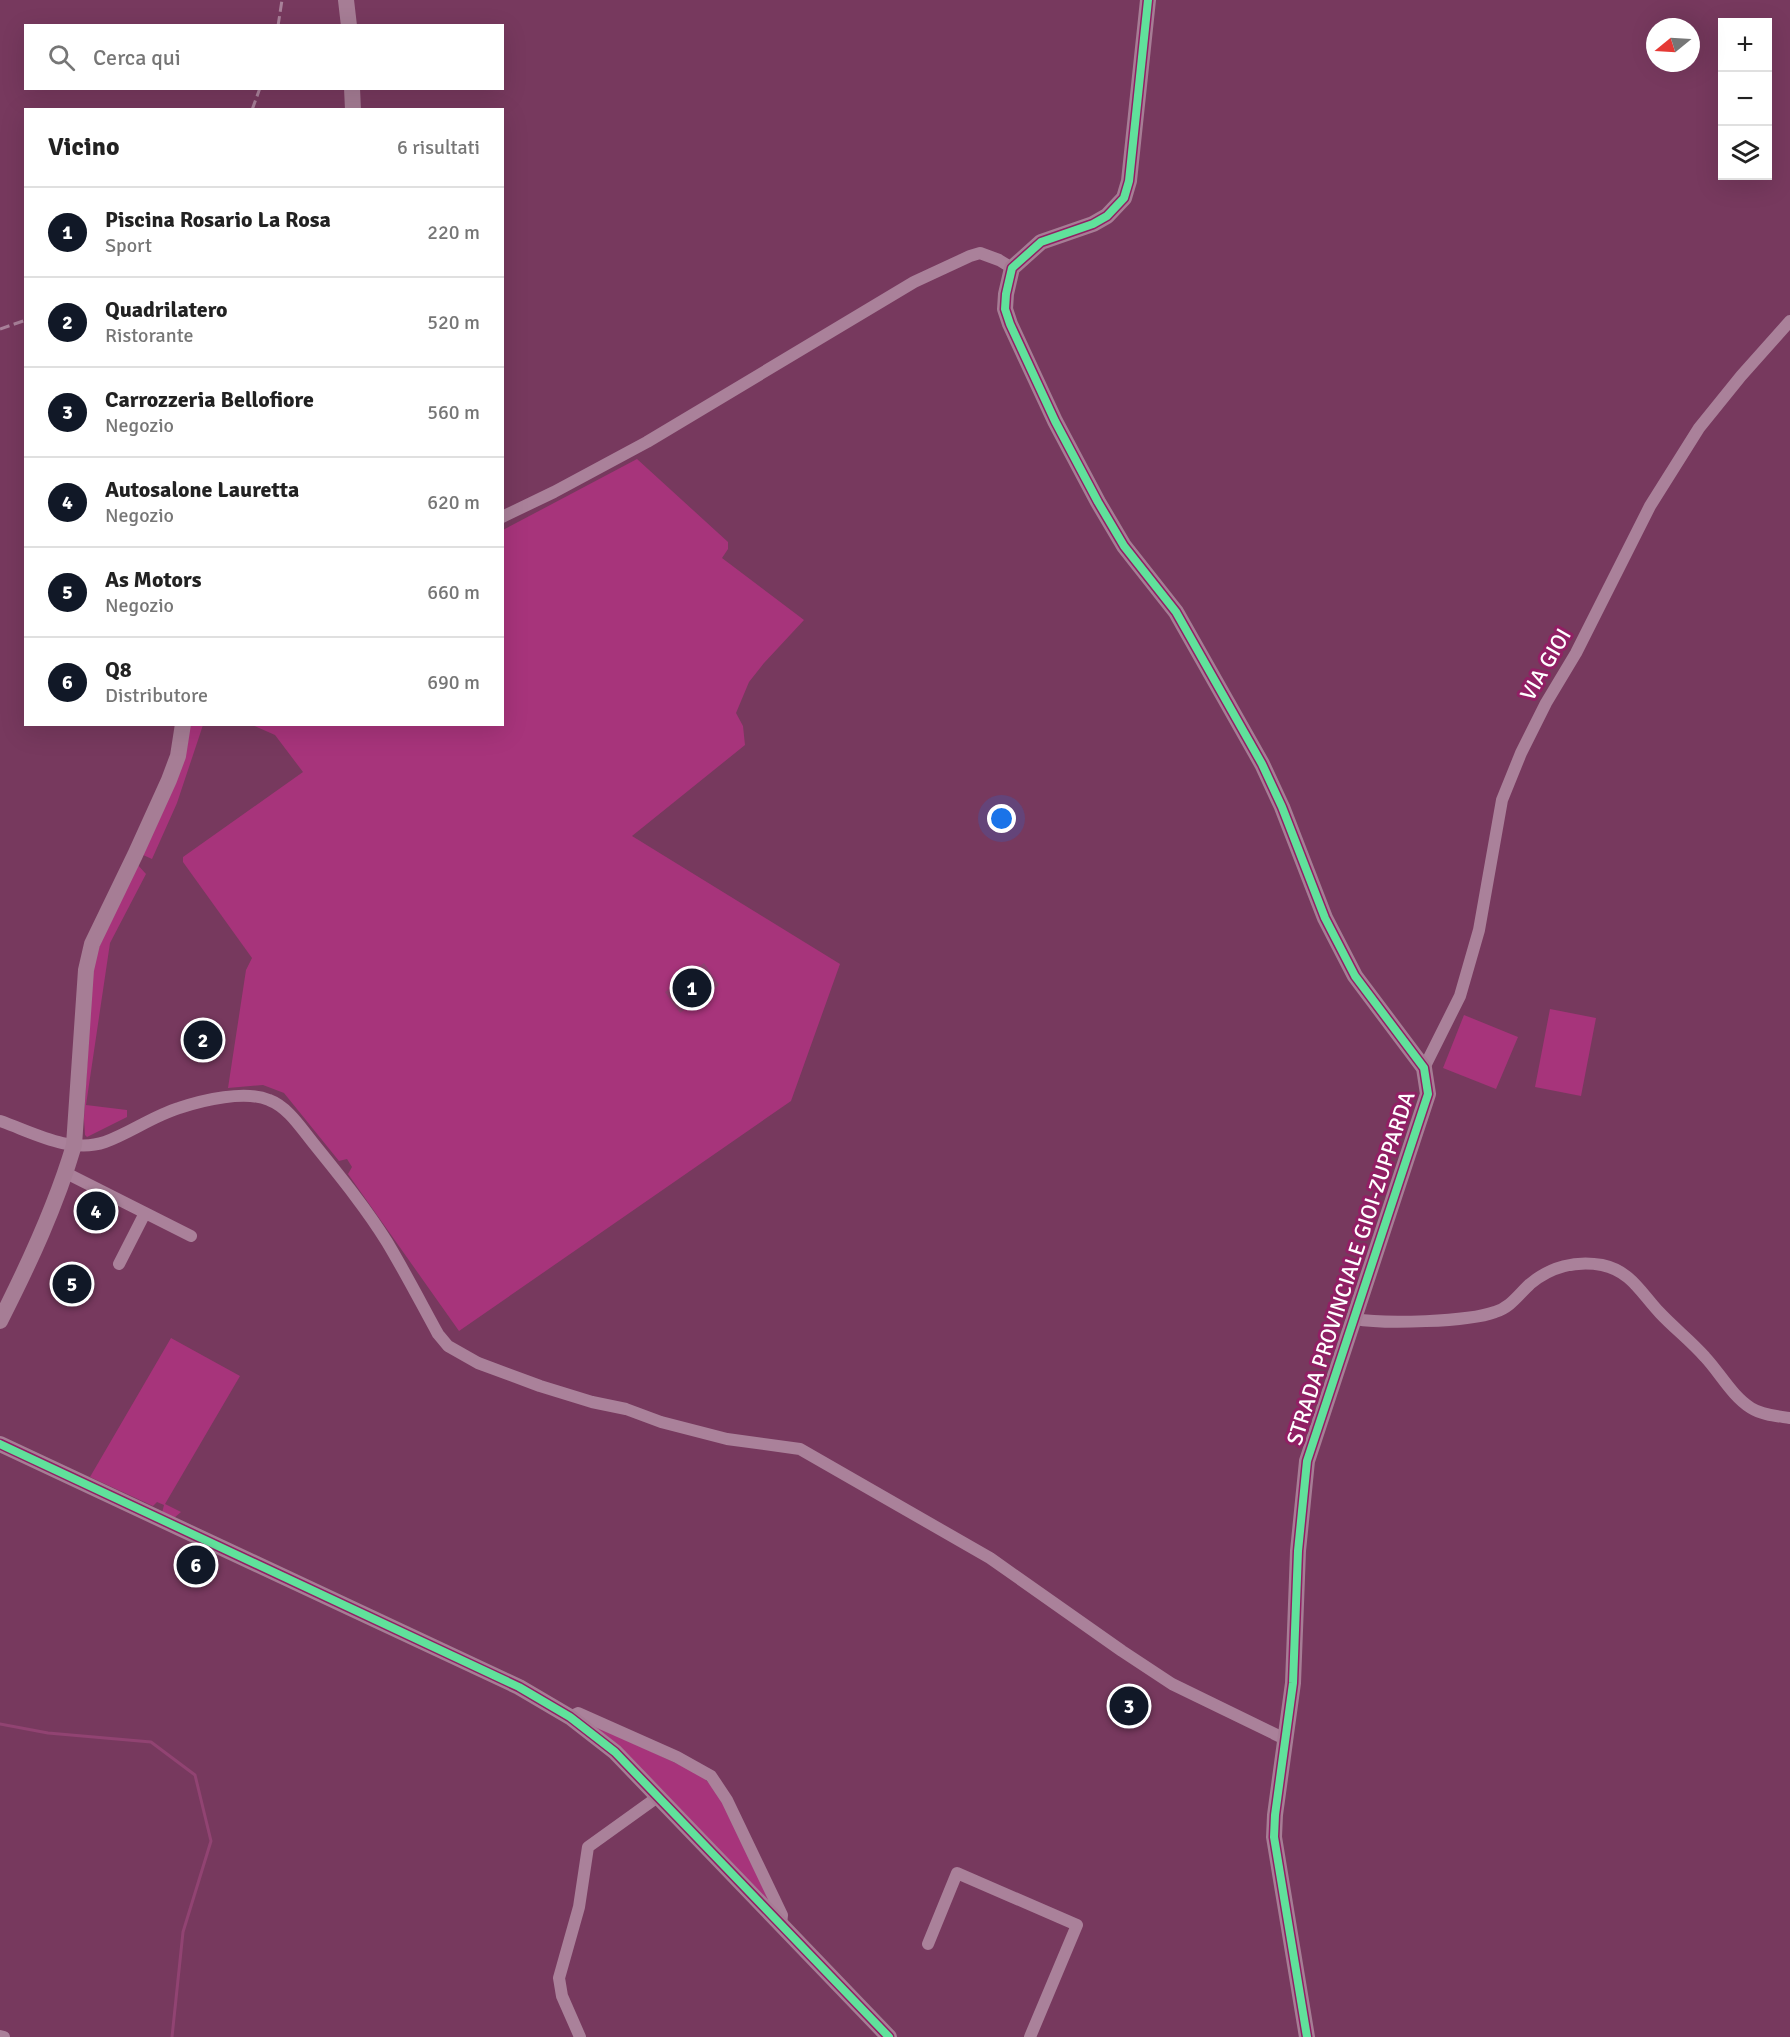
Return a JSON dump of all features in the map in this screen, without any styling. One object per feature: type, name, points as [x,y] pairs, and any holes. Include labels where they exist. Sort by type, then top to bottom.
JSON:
[{"type":"street","points":[[346,0],[349,24]]},
{"type":"street","points":[[504,516],[647,442],[915,282],[980,253],[1012,268],[1041,242],[1093,224],[1107,216],[1124,198],[1129,181],[1149,0]]},
{"type":"street","points":[[352,90],[352,108]]},
{"type":"street","name":"STRADA PROVINCIALE GIOI-ZUPPARDA","points":[[1012,268],[1005,309],[1061,431],[1124,546],[1176,612],[1262,764],[1282,807],[1325,918],[1355,976],[1424,1068],[1428,1094],[1307,1461],[1298,1551],[1293,1683],[1274,1837],[1307,2037]]},
{"type":"street","name":"VIA GIOI","points":[[1424,1068],[1460,996],[1479,930],[1502,800],[1526,743],[1546,703],[1576,653],[1650,506],[1699,428],[1790,321]]},
{"type":"street","points":[[0,1321],[27,1269],[66,1173],[74,1145],[86,970],[92,944],[169,780],[178,756],[183,726]]},
{"type":"street","points":[[0,1121],[64,1144],[90,1145],[105,1142],[179,1108],[219,1098],[255,1096],[269,1100],[293,1118],[337,1172],[386,1241],[438,1334],[448,1346],[478,1363],[592,1402],[626,1409],[661,1422],[727,1439],[800,1449],[990,1558],[1172,1684],[1287,1740]]},
{"type":"street","points":[[66,1173],[191,1236]]},
{"type":"street","points":[[119,1264],[145,1213]]},
{"type":"street","points":[[1355,1318],[1371,1322],[1460,1319],[1495,1313],[1509,1306],[1530,1284],[1548,1271],[1568,1264],[1601,1265],[1622,1272],[1636,1283],[1660,1313],[1693,1344],[1742,1400],[1765,1414],[1790,1418]]},
{"type":"street","points":[[0,1444],[519,1686],[570,1717],[615,1752],[659,1796],[889,2037]]},
{"type":"street","points":[[570,1717],[578,1713],[677,1757],[711,1776],[727,1800],[782,1915],[781,1924]]},
{"type":"street","points":[[580,2037],[562,1996],[559,1978],[579,1907],[588,1847],[659,1796]]},
{"type":"street","points":[[928,1944],[957,1873],[1077,1925],[1030,2037]]},
{"type":"shaded area","points":[[637,459],[728,542],[728,549],[722,558],[804,620],[749,682],[736,713],[743,726],[745,745],[632,836],[840,964],[791,1101],[459,1331],[348,1174],[352,1167],[347,1159],[339,1161],[284,1093],[263,1085],[228,1088],[246,970],[252,958],[183,862],[183,857],[303,772],[275,735],[254,726],[504,726],[504,529]]},
{"type":"shaded area","points":[[189,726],[203,726],[177,803],[152,859],[141,854]]},
{"type":"shaded area","points":[[136,863],[146,874],[110,943],[86,1105],[127,1110],[127,1117],[87,1137],[84,1119],[93,961]]},
{"type":"shaded area","points":[[704,963],[719,985],[680,1013],[665,992]]},
{"type":"shaded area","points":[[1550,1009],[1596,1018],[1581,1096],[1535,1087]]},
{"type":"shaded area","points":[[1464,1015],[1518,1037],[1496,1089],[1443,1068]]},
{"type":"shaded area","points":[[171,1338],[240,1376],[165,1504],[181,1512],[174,1518],[162,1513],[164,1505],[157,1502],[153,1506],[90,1477]]},
{"type":"shaded area","points":[[588,1722],[699,1774],[710,1784],[730,1814],[770,1900],[768,1902]]},
{"type":"waterway","points":[[0,1724],[48,1733],[151,1742],[195,1775],[211,1841],[183,1932],[172,2037]]},
{"type":"railway","points":[[278,24],[282,0]]},
{"type":"railway","points":[[253,108],[259,90]]},
{"type":"railway","points":[[0,329],[24,321]]},
{"type":"cycle path","points":[[1148,0],[1129,181],[1124,198],[1107,216],[1093,224],[1041,242],[1012,268],[1005,309],[1055,421],[1098,502],[1124,546],[1176,612],[1262,764],[1282,807],[1325,918],[1355,976],[1424,1068],[1428,1094],[1307,1461],[1298,1551],[1293,1683],[1274,1837],[1307,2037]]},
{"type":"cycle path","points":[[0,1444],[519,1687],[570,1717],[615,1752],[889,2037]]},
{"type":"place","name":"Piscina Rosario La Rosa","points":[[692,988]]},
{"type":"place","name":"Quadrilatero","points":[[203,1040]]},
{"type":"place","name":"Autosalone Lauretta","points":[[96,1211]]},
{"type":"place","name":"As Motors","points":[[72,1284]]},
{"type":"place","name":"Q8","points":[[196,1565]]},
{"type":"place","name":"Carrozzeria Bellofiore","points":[[1129,1706]]}]
